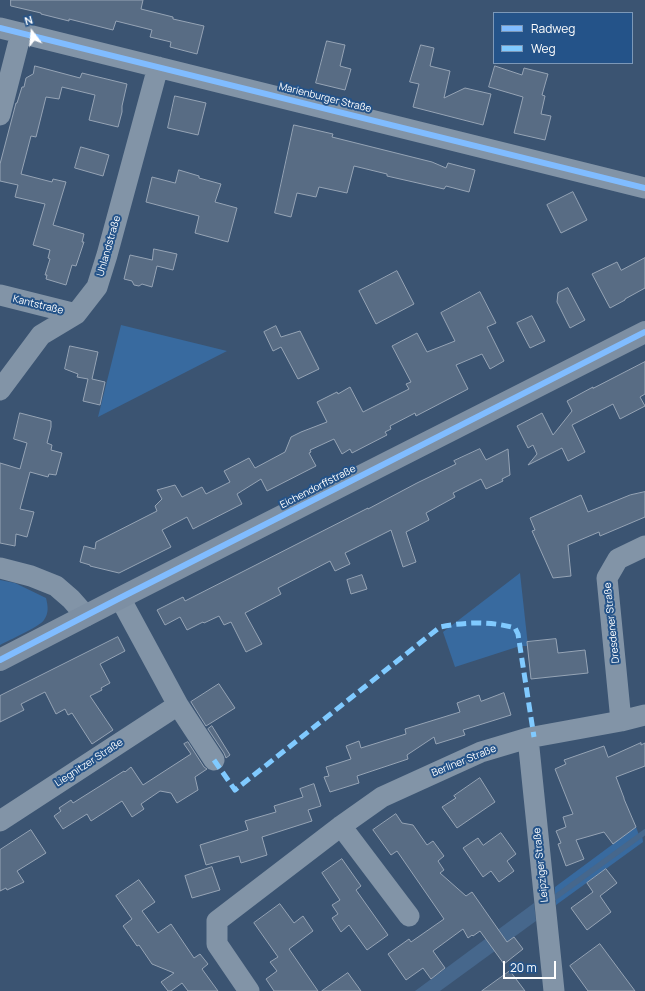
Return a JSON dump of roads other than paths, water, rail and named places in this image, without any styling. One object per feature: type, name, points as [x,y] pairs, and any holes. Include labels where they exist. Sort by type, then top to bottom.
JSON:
[{"type":"street","name":"Marienburger Straße","points":[[0,28],[645,188]]},
{"type":"street","points":[[0,115],[21,33]]},
{"type":"street","name":"Uhlandstraße","points":[[0,390],[41,335],[76,314],[97,286],[158,67]]},
{"type":"street","name":"Kantstraße","points":[[0,296],[76,314]]},
{"type":"street","name":"Eichendorffstraße","points":[[0,660],[645,332]]},
{"type":"street","name":"Dresdener Straße","points":[[621,721],[607,578],[618,559],[645,546]]},
{"type":"street","points":[[0,568],[31,576],[56,586],[71,599],[86,616]]},
{"type":"street","points":[[120,598],[178,705],[214,760]]},
{"type":"street","name":"Liegnitzer Straße","points":[[0,821],[178,705]]},
{"type":"street","name":"Berliner Straße","points":[[249,991],[217,944],[217,921],[340,826],[382,797],[481,752],[528,738],[621,721],[645,714]]},
{"type":"street","name":"Leipziger Straße","points":[[528,738],[554,991]]},
{"type":"street","points":[[340,826],[410,916]]},
{"type":"waterway","points":[[550,901],[645,832]]}]
